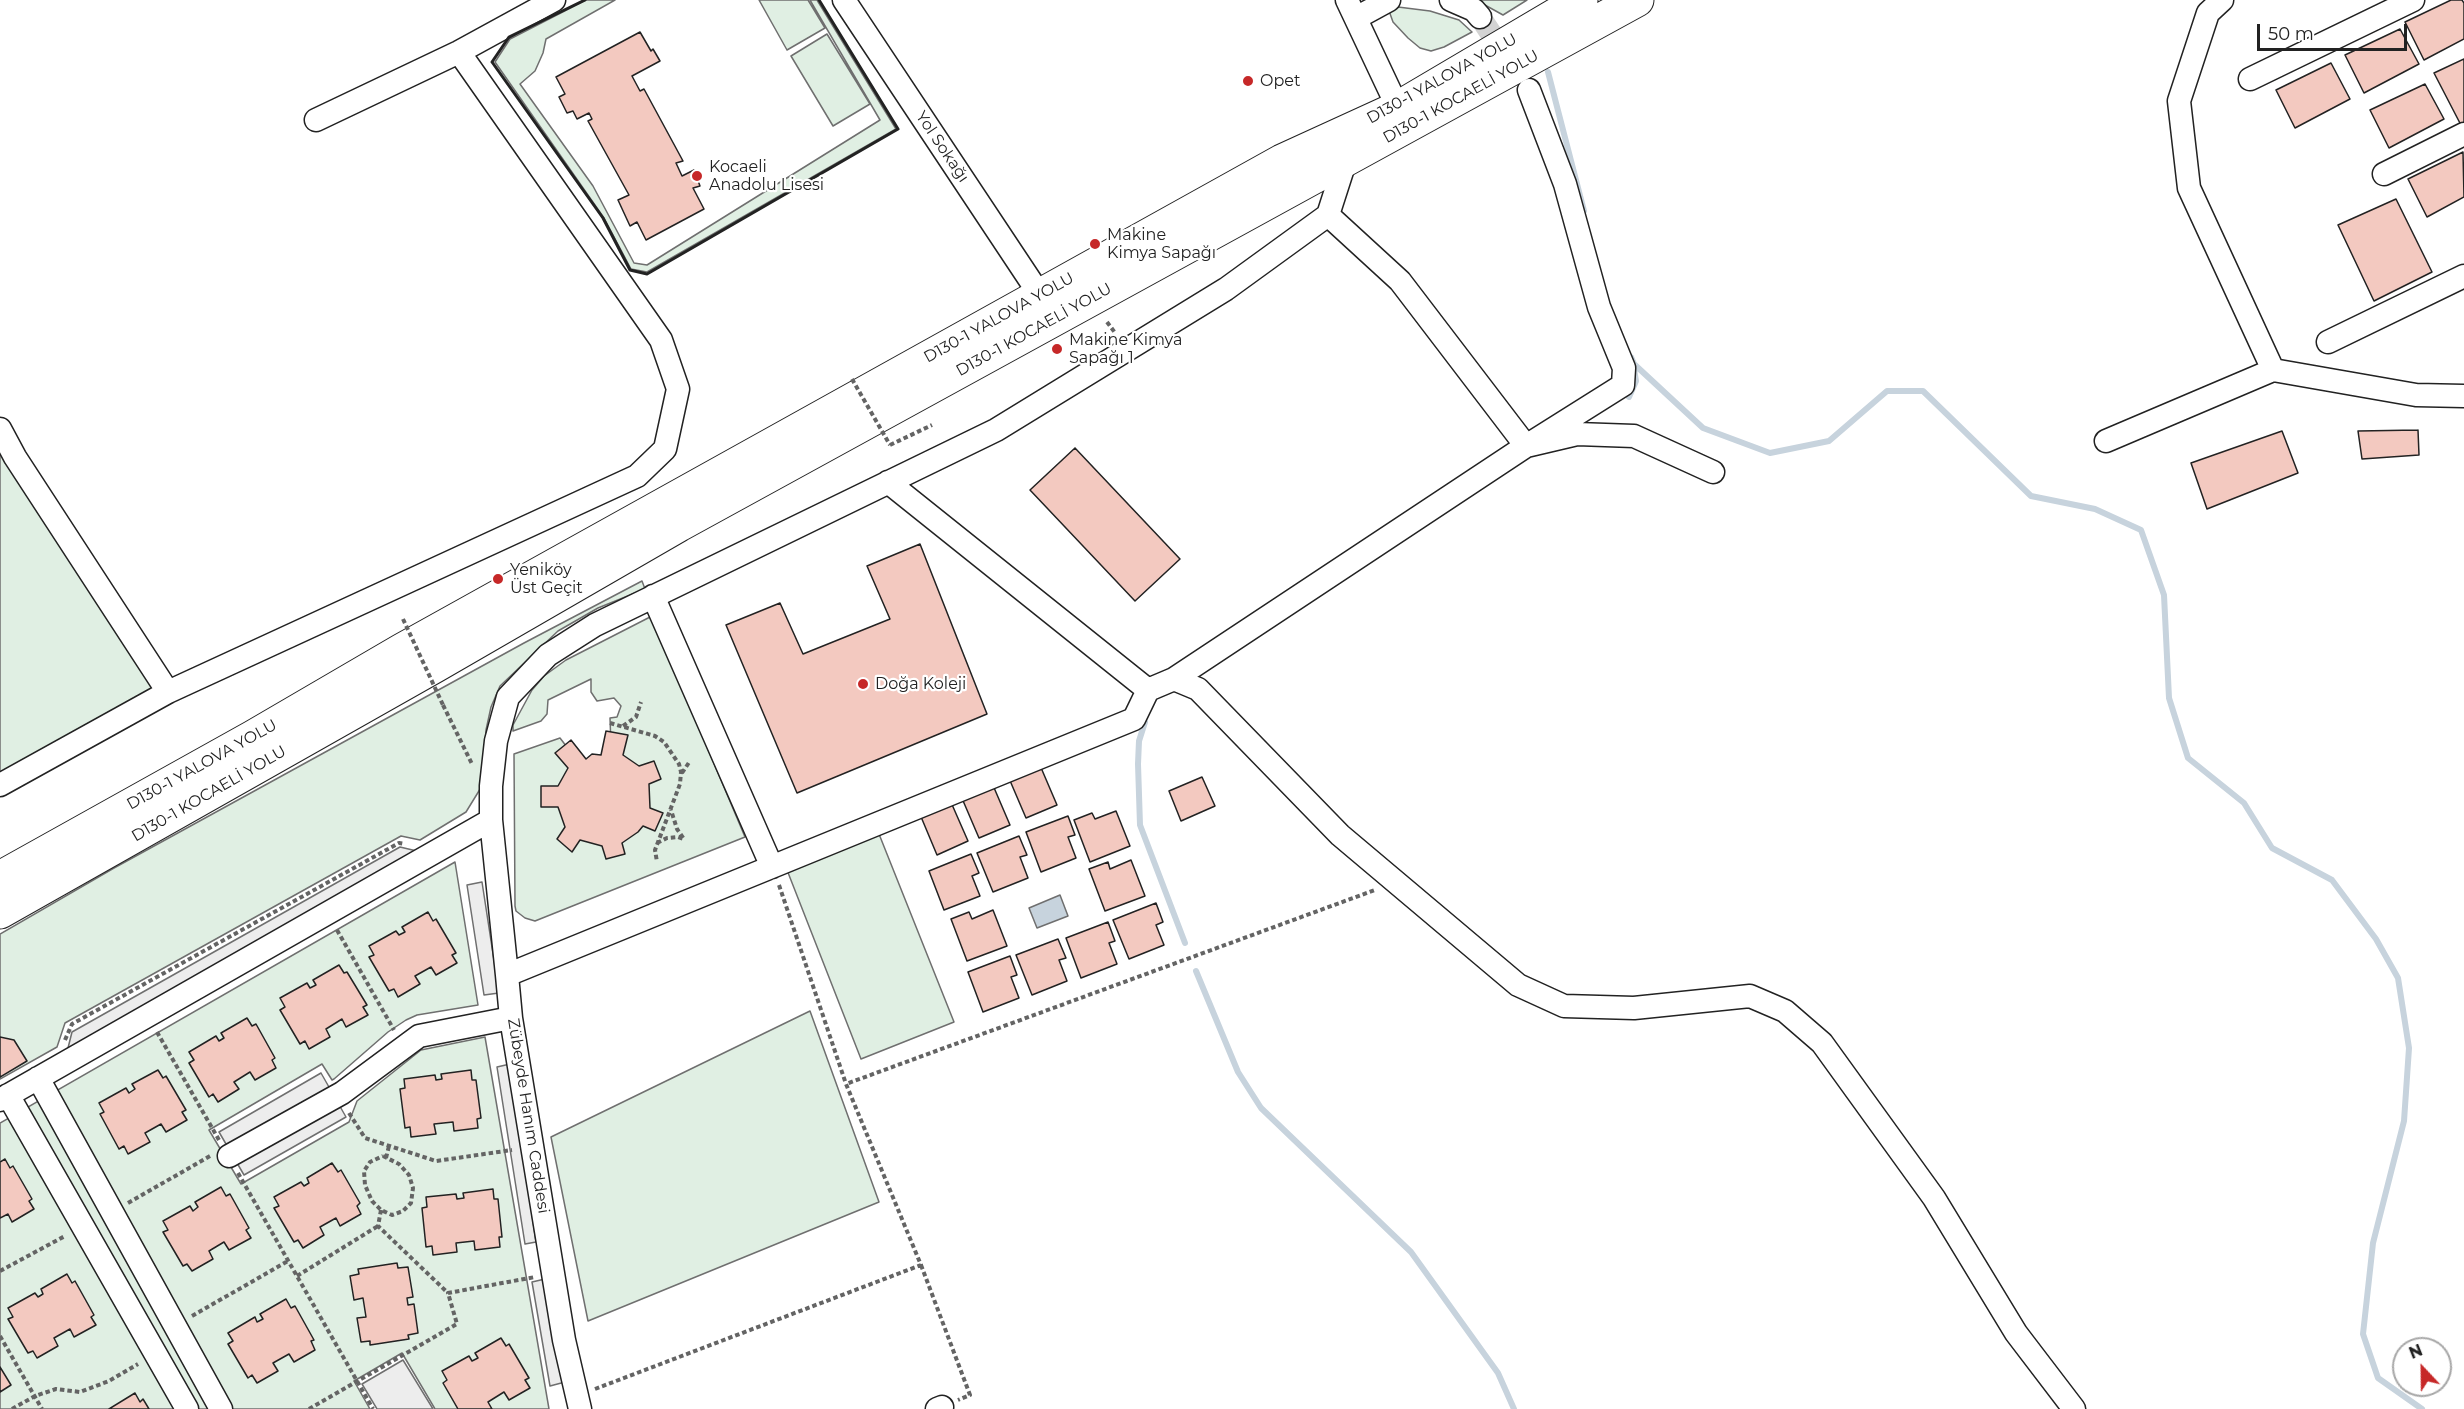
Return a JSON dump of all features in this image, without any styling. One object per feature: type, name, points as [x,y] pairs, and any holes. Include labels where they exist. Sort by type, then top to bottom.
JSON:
[{"type":"highway","name":"D130-1 YALOVA YOLU","points":[[0,878],[415,650],[1040,295],[1282,161],[1398,108],[1413,97],[1581,0]]},
{"type":"highway","name":"D130-1 KOCAELİ YOLU","points":[[0,912],[415,650],[678,525],[1637,0]]},
{"type":"street","points":[[316,120],[459,52],[554,0]]},
{"type":"street","name":"Yol Sokağı","points":[[844,0],[1040,295]]},
{"type":"street","points":[[1389,0],[1352,9],[1398,108]]},
{"type":"street","points":[[1451,0],[1473,10],[1480,17]]},
{"type":"street","points":[[2222,0],[2208,12],[2179,101],[2189,188],[2273,370]]},
{"type":"street","points":[[2250,79],[2414,0]]},
{"type":"street","points":[[0,785],[168,692],[637,476],[664,449],[678,389],[661,339],[459,52]]},
{"type":"street","points":[[507,975],[1134,719],[1148,690],[1174,680],[1526,446],[1623,385],[1624,368],[1599,307],[1565,184],[1529,90]]},
{"type":"street","points":[[2385,174],[2464,134]]},
{"type":"street","points":[[1346,159],[1328,215],[1400,281],[1526,446]]},
{"type":"street","name":"Zübeyde Hanım Caddesi","points":[[579,1402],[564,1340],[534,1146],[511,1018],[491,820],[491,786],[496,741],[508,697],[548,655],[595,625],[996,430],[1226,289],[1328,215]]},
{"type":"street","points":[[2328,342],[2464,276]]},
{"type":"street","points":[[2106,441],[2273,370],[2416,394],[2464,396]]},
{"type":"street","points":[[0,429],[15,457],[168,692]]},
{"type":"street","points":[[1526,446],[1577,434],[1634,436],[1713,472]]},
{"type":"street","points":[[888,482],[1148,690]]},
{"type":"street","points":[[653,596],[772,867]]},
{"type":"street","points":[[1174,680],[1198,689],[1340,835],[1518,985],[1564,1006],[1634,1008],[1750,996],[1785,1011],[1821,1043],[1850,1082],[1934,1198],[2016,1333],[2074,1409]]},
{"type":"street","points":[[187,1409],[83,1226],[4,1098],[491,820]]},
{"type":"street","points":[[226,1152],[339,1095],[419,1036],[511,1018]]},
{"type":"street","points":[[38,1078],[221,1409]]},
{"type":"path","points":[[852,379],[890,445],[932,425]]},
{"type":"path","points":[[415,650],[465,747],[476,774]]},
{"type":"path","points":[[623,726],[636,717],[641,702]]},
{"type":"path","points":[[610,723],[656,736],[664,742],[679,764],[681,776]]},
{"type":"path","points":[[657,862],[654,855],[657,843],[681,776],[690,761]]},
{"type":"path","points":[[657,843],[667,838],[684,839],[677,830],[671,809]]},
{"type":"path","points":[[61,1050],[72,1024],[399,843],[409,845]]},
{"type":"path","points":[[772,867],[846,1083],[921,1265],[970,1395],[939,1408]]},
{"type":"path","points":[[846,1083],[1395,882]]},
{"type":"path","points":[[327,914],[404,1047]]},
{"type":"path","points":[[148,1016],[373,1409]]},
{"type":"path","points":[[339,1095],[365,1138],[436,1161],[534,1146]]},
{"type":"path","points":[[386,1158],[389,1146]]},
{"type":"path","points":[[112,1212],[226,1152]]},
{"type":"path","points":[[386,1158],[399,1164],[409,1175],[413,1188],[411,1203],[403,1211],[392,1215],[381,1210],[372,1201],[365,1185],[364,1171],[370,1162],[386,1158]]},
{"type":"path","points":[[297,1276],[378,1226],[381,1210]]},
{"type":"path","points":[[0,1271],[83,1226]]},
{"type":"path","points":[[309,1409],[457,1324],[448,1293],[378,1226]]},
{"type":"path","points":[[175,1326],[288,1260]]},
{"type":"path","points":[[579,1402],[921,1265]]},
{"type":"path","points":[[448,1293],[553,1273]]},
{"type":"path","points":[[0,1336],[42,1409]]},
{"type":"path","points":[[12,1409],[35,1396],[56,1389],[81,1392],[109,1381],[156,1354]]},
{"type":"green space","points":[[586,0],[615,0],[546,39],[535,71],[520,84],[593,186],[634,263],[647,265],[880,120],[810,0],[817,0],[896,129],[647,272],[631,269],[604,218],[495,62],[510,39]]},
{"type":"green space","points":[[759,0],[808,0],[825,28],[787,50]]},
{"type":"green space","points":[[1476,0],[1527,0],[1503,15]]},
{"type":"green space","points":[[1388,8],[1430,11],[1459,20],[1472,32],[1444,47],[1431,51],[1420,48],[1393,22]]},
{"type":"green space","points":[[827,34],[870,104],[833,126],[791,56]]},
{"type":"green space","points":[[0,429],[168,692],[0,785]]},
{"type":"green space","points":[[642,581],[645,589],[598,608],[558,631],[500,686],[491,707],[486,730],[482,786],[466,812],[420,840],[401,836],[65,1023],[57,1047],[0,1079],[0,934],[114,868],[524,643]]},
{"type":"green space","points":[[652,616],[745,837],[535,921],[525,918],[516,911],[515,906],[514,754],[560,738],[586,772],[611,746],[610,718],[617,717],[621,706],[614,698],[597,701],[591,692],[591,679],[548,700],[547,714],[541,721],[513,731],[513,725],[532,690],[544,676],[566,660]]},
{"type":"green space","points":[[879,834],[954,1022],[861,1059],[787,870]]},
{"type":"green space","points":[[455,862],[478,1005],[417,1015],[406,1020],[388,1032],[334,1079],[332,1080],[322,1064],[209,1130],[241,1184],[349,1122],[357,1101],[421,1050],[485,1037],[549,1409],[435,1409],[402,1353],[354,1381],[370,1409],[0,1409],[0,1123]]},
{"type":"green space","points":[[810,1011],[879,1202],[588,1321],[551,1137]]},
{"type":"shaded area","points":[[400,847],[421,852],[67,1052],[72,1032]]},
{"type":"shaded area","points":[[482,882],[499,993],[484,995],[467,885]]},
{"type":"shaded area","points":[[1060,895],[1068,916],[1037,928],[1029,908]]},
{"type":"shaded area","points":[[510,1064],[536,1242],[525,1244],[497,1067]]},
{"type":"shaded area","points":[[321,1073],[346,1117],[244,1175],[219,1132]]},
{"type":"shaded area","points":[[545,1279],[565,1382],[550,1386],[532,1282]]},
{"type":"shaded area","points":[[403,1360],[433,1409],[377,1409],[362,1384]]},
{"type":"building","points":[[2451,0],[2462,0],[2464,3],[2464,39],[2424,60],[2405,22]]},
{"type":"building","points":[[2400,29],[2419,64],[2364,93],[2345,55]]},
{"type":"building","name":"Kocaeli Anadolu Lisesi","points":[[640,32],[660,61],[632,76],[640,91],[644,89],[683,161],[676,163],[682,176],[694,170],[700,186],[693,188],[704,209],[646,240],[637,222],[630,226],[618,200],[629,195],[588,121],[592,119],[589,113],[577,119],[573,111],[567,113],[559,97],[565,94],[556,77]]},
{"type":"building","points":[[2464,59],[2464,129],[2463,129],[2434,73]]},
{"type":"building","points":[[2331,63],[2350,99],[2295,128],[2276,90]]},
{"type":"building","points":[[2425,84],[2444,119],[2389,148],[2370,110]]},
{"type":"building","points":[[2463,152],[2464,197],[2427,217],[2408,179]]},
{"type":"building","points":[[2396,199],[2432,272],[2374,301],[2338,225]]},
{"type":"building","points":[[2418,430],[2419,455],[2362,459],[2358,431]]},
{"type":"building","points":[[2282,431],[2298,473],[2207,509],[2191,463]]},
{"type":"building","points":[[1075,448],[1180,559],[1135,601],[1030,490]]},
{"type":"building","name":"Doğa Koleji","points":[[920,544],[987,714],[797,793],[726,625],[780,603],[803,654],[890,619],[867,566]]},
{"type":"building","points":[[606,731],[628,735],[623,755],[639,766],[654,761],[661,779],[649,784],[650,808],[663,813],[655,831],[643,826],[622,843],[625,854],[606,859],[602,846],[580,840],[572,852],[557,839],[565,827],[558,807],[541,807],[541,786],[558,786],[568,768],[555,753],[571,740],[586,759],[592,754],[601,755]]},
{"type":"building","points":[[1039,763],[1057,805],[1026,818],[1008,776]]},
{"type":"building","points":[[1202,777],[1215,806],[1181,821],[1169,791]]},
{"type":"building","points":[[992,783],[1010,825],[979,838],[961,796]]},
{"type":"building","points":[[950,800],[968,841],[937,855],[919,812]]},
{"type":"building","points":[[1116,811],[1130,846],[1090,862],[1074,820],[1092,813],[1095,819]]},
{"type":"building","points":[[1068,816],[1075,835],[1068,837],[1076,858],[1041,872],[1026,832]]},
{"type":"building","points":[[1019,836],[1027,855],[1020,857],[1028,878],[993,892],[977,853]]},
{"type":"building","points":[[971,854],[979,873],[972,876],[980,896],[944,910],[929,871]]},
{"type":"building","points":[[1131,860],[1145,896],[1105,911],[1089,869],[1108,862],[1110,869]]},
{"type":"building","points":[[1156,903],[1163,922],[1156,925],[1164,945],[1129,959],[1113,920]]},
{"type":"building","points":[[993,910],[1007,946],[967,961],[951,919],[969,912],[972,919]]},
{"type":"building","points":[[428,912],[433,921],[436,919],[456,953],[452,955],[457,963],[436,975],[431,967],[415,976],[420,984],[398,997],[394,989],[389,991],[369,957],[374,955],[369,946],[396,931],[399,935],[405,932],[402,927]]},
{"type":"building","points":[[1108,922],[1115,941],[1109,943],[1117,964],[1081,978],[1066,938]]},
{"type":"building","points":[[1058,939],[1066,958],[1059,960],[1067,981],[1032,995],[1016,955]]},
{"type":"building","points":[[1010,956],[1017,975],[1011,977],[1019,998],[983,1012],[968,972]]},
{"type":"building","points":[[339,965],[344,973],[347,972],[367,1005],[363,1007],[368,1015],[346,1027],[342,1019],[326,1029],[330,1037],[309,1049],[305,1041],[300,1044],[280,1010],[285,1007],[280,998],[307,983],[310,988],[316,985],[313,980]]},
{"type":"building","points":[[247,1018],[252,1026],[256,1024],[275,1058],[272,1060],[276,1068],[255,1080],[250,1072],[234,1082],[239,1089],[218,1102],[213,1094],[209,1097],[189,1063],[194,1060],[189,1052],[216,1036],[219,1041],[224,1038],[221,1033]]},
{"type":"building","points":[[0,1037],[14,1040],[27,1061],[0,1077]]},
{"type":"building","points":[[158,1070],[163,1078],[166,1076],[186,1110],[182,1112],[187,1120],[166,1132],[161,1124],[145,1133],[150,1142],[128,1154],[124,1146],[119,1149],[100,1114],[104,1112],[99,1103],[126,1088],[129,1093],[135,1089],[132,1084]]},
{"type":"building","points":[[471,1070],[472,1080],[476,1080],[481,1118],[477,1119],[478,1128],[454,1131],[453,1122],[434,1124],[436,1134],[411,1137],[410,1127],[405,1128],[400,1089],[405,1088],[404,1079],[435,1075],[436,1080],[442,1079],[441,1074]]},
{"type":"building","points":[[5,1159],[10,1168],[13,1166],[32,1199],[29,1201],[34,1209],[12,1222],[8,1214],[0,1218],[0,1162]]},
{"type":"building","points":[[332,1163],[338,1172],[341,1170],[360,1203],[357,1206],[361,1214],[340,1226],[336,1218],[320,1227],[324,1235],[303,1248],[298,1240],[294,1242],[274,1208],[279,1206],[274,1197],[301,1182],[304,1186],[309,1183],[307,1178]]},
{"type":"building","points":[[221,1187],[226,1196],[230,1194],[249,1228],[246,1230],[251,1238],[229,1250],[224,1242],[209,1251],[213,1259],[192,1271],[187,1264],[183,1266],[163,1232],[168,1230],[163,1221],[190,1206],[193,1211],[198,1207],[195,1202]]},
{"type":"building","points":[[493,1189],[494,1199],[498,1199],[502,1237],[499,1237],[500,1247],[475,1250],[474,1241],[456,1243],[457,1252],[433,1255],[432,1246],[426,1247],[422,1208],[427,1207],[426,1197],[456,1194],[457,1199],[464,1198],[463,1193]]},
{"type":"building","points":[[397,1263],[398,1268],[408,1267],[413,1297],[407,1298],[408,1305],[414,1304],[418,1333],[408,1335],[409,1339],[370,1345],[370,1341],[361,1342],[357,1318],[366,1317],[363,1298],[354,1300],[350,1276],[359,1274],[358,1269]]},
{"type":"building","points":[[67,1274],[72,1283],[75,1281],[94,1315],[91,1317],[96,1325],[74,1337],[70,1329],[54,1338],[58,1346],[37,1358],[33,1351],[28,1353],[8,1319],[13,1317],[8,1308],[35,1293],[38,1297],[43,1294],[41,1289]]},
{"type":"building","points":[[286,1299],[291,1308],[295,1306],[314,1340],[311,1341],[315,1350],[294,1362],[289,1354],[273,1363],[278,1371],[257,1383],[252,1375],[248,1378],[228,1344],[233,1341],[228,1333],[255,1317],[257,1322],[263,1319],[260,1314]]},
{"type":"building","points":[[501,1338],[506,1346],[509,1344],[529,1378],[525,1380],[530,1388],[509,1400],[504,1392],[488,1402],[492,1409],[458,1409],[443,1383],[447,1380],[442,1371],[469,1356],[472,1361],[478,1358],[475,1353]]},
{"type":"building","points":[[0,1367],[11,1385],[0,1392]]},
{"type":"building","points":[[135,1393],[140,1402],[143,1399],[149,1409],[109,1409]]},
{"type":"waterway","points":[[1548,72],[1584,211]]},
{"type":"waterway","points":[[1631,357],[1634,364],[1703,428],[1770,453],[1829,441],[1887,391],[1923,391],[2031,496],[2095,509],[2141,530],[2164,595],[2169,698],[2188,758],[2244,803],[2272,848],[2332,880],[2376,939],[2398,978],[2409,1048],[2404,1121],[2373,1243],[2363,1334],[2378,1378],[2422,1409]]},
{"type":"waterway","points":[[1629,397],[1636,381],[1634,369]]},
{"type":"waterway","points":[[1145,722],[1139,741],[1140,825],[1185,943]]},
{"type":"waterway","points":[[1196,971],[1238,1072],[1261,1108],[1411,1252],[1498,1373],[1514,1409]]},
{"type":"tunnel","points":[[1480,17],[1508,59]]},
{"type":"wall","points":[[585,0],[509,37],[492,62],[603,218],[630,270],[647,274],[898,129],[819,0]]},
{"type":"place","name":"Opet","points":[[1248,81]]},
{"type":"place","name":"Kocaeli Anadolu Lisesi","points":[[697,176]]},
{"type":"place","name":"Makine Kimya Sapağı","points":[[1095,244]]},
{"type":"place","name":"Makine Kimya Sapağı 1","points":[[1057,349]]},
{"type":"place","name":"Yeniköy Üst Geçit","points":[[498,579]]},
{"type":"place","name":"Doğa Koleji","points":[[863,684]]}]
